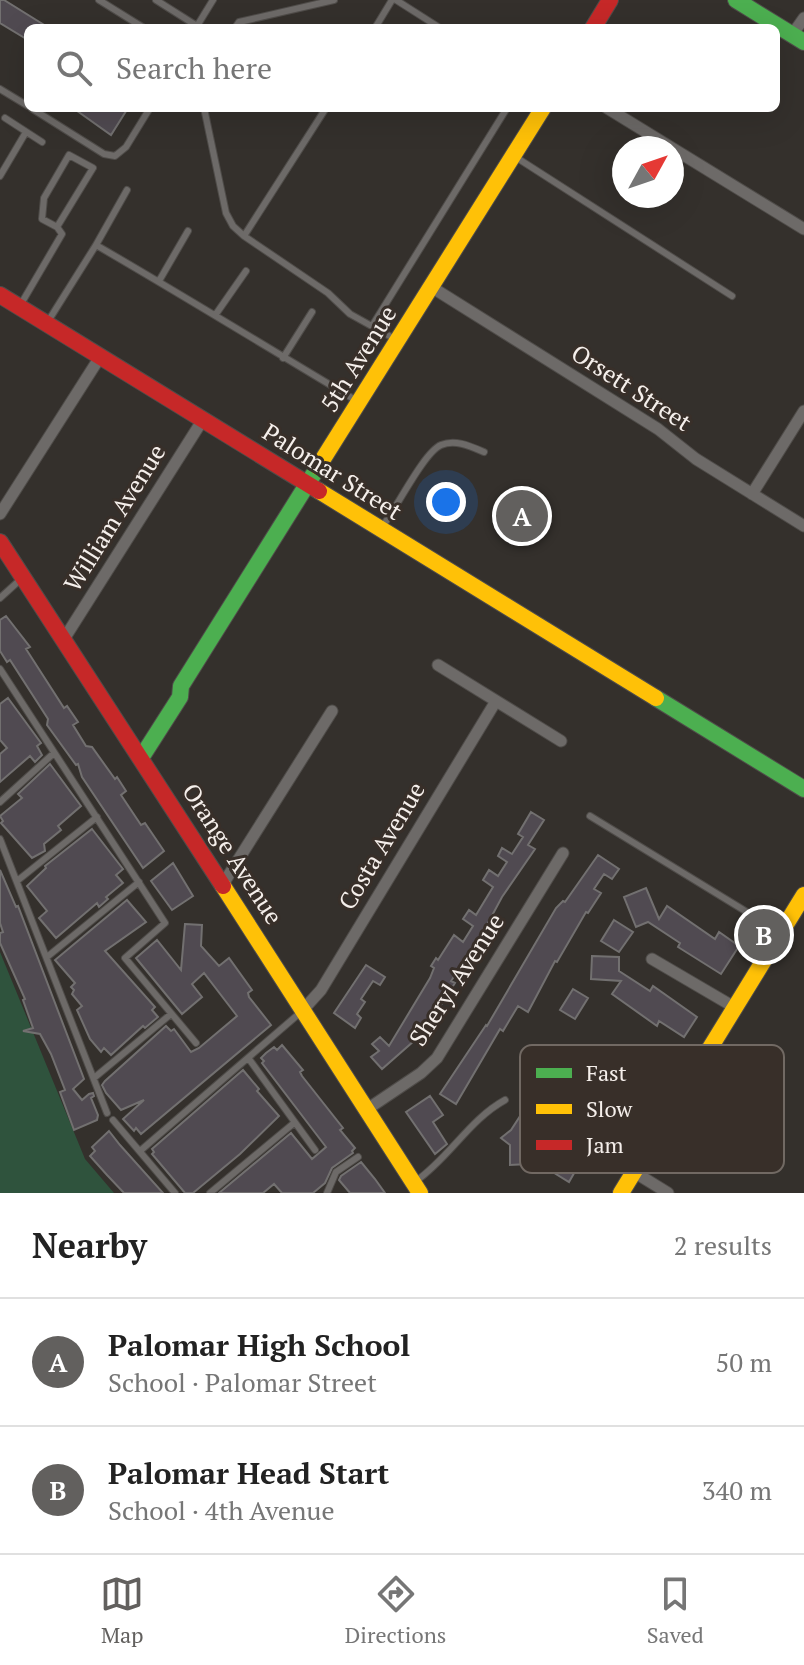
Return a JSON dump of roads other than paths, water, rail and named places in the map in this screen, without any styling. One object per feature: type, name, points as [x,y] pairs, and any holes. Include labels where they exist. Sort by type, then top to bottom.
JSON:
[{"type":"main road","points":[[595,24],[610,0]]},
{"type":"main road","points":[[736,0],[775,24]]},
{"type":"main road","points":[[780,27],[798,38]]},
{"type":"main road","name":"5th Avenue","points":[[141,758],[180,697],[181,686],[541,112]]},
{"type":"main road","name":"Palomar Street","points":[[0,295],[804,789]]},
{"type":"main road","name":"Orange Avenue","points":[[0,542],[417,1188]]},
{"type":"main road","points":[[711,1045],[781,933],[798,918],[804,895]]},
{"type":"main road","points":[[621,1193],[633,1173]]},
{"type":"street","points":[[798,38],[804,18]]},
{"type":"street","points":[[614,112],[652,136]]},
{"type":"street","points":[[684,155],[804,229]]},
{"type":"street","name":"Orsett Street","points":[[433,288],[658,429],[696,459],[804,526]]},
{"type":"street","points":[[0,514],[100,357]]},
{"type":"street","points":[[752,494],[804,411]]},
{"type":"street","name":"William Avenue","points":[[64,639],[202,421]]},
{"type":"street","points":[[438,665],[561,741]]},
{"type":"street","name":"Costa Avenue","points":[[302,1011],[321,990],[496,701]]},
{"type":"street","points":[[223,884],[332,711]]},
{"type":"street","name":"Sheryl Avenue","points":[[366,1110],[421,1073],[437,1058],[563,853]]},
{"type":"street","points":[[652,959],[734,1007]]},
{"type":"street","points":[[636,1173],[668,1193]]},
{"type":"lane","points":[[99,0],[138,24]]},
{"type":"lane","points":[[156,0],[194,24]]},
{"type":"lane","points":[[198,24],[213,0]]},
{"type":"lane","points":[[238,24],[334,0]]},
{"type":"lane","points":[[378,24],[394,0],[433,24]]},
{"type":"lane","points":[[0,89],[24,104]]},
{"type":"lane","points":[[37,112],[104,154],[115,156],[126,147],[148,112]]},
{"type":"lane","points":[[205,112],[226,213],[233,226],[328,293],[350,314],[399,341]]},
{"type":"lane","points":[[244,236],[323,112]]},
{"type":"lane","points":[[372,326],[505,112]]},
{"type":"lane","points":[[5,118],[42,142]]},
{"type":"lane","points":[[0,176],[26,132]]},
{"type":"lane","points":[[19,307],[62,234],[57,227],[42,219],[44,198],[69,155],[93,168],[57,227]]},
{"type":"lane","points":[[514,156],[732,296]]},
{"type":"lane","points":[[46,324],[127,190]]},
{"type":"lane","points":[[159,281],[188,231]]},
{"type":"lane","points":[[96,245],[216,314],[360,403]]},
{"type":"lane","points":[[216,314],[246,271]]},
{"type":"lane","points":[[283,358],[312,312]]},
{"type":"lane","points":[[380,530],[426,458],[439,445],[466,445],[484,452]]},
{"type":"lane","points":[[0,598],[22,578]]},
{"type":"lane","points":[[0,669],[3,680],[165,923],[125,958],[196,1043]]},
{"type":"lane","points":[[0,802],[54,753]]},
{"type":"lane","points":[[590,816],[781,933]]},
{"type":"lane","points":[[17,881],[97,817]]},
{"type":"lane","points":[[0,839],[107,1113]]},
{"type":"lane","points":[[47,957],[139,882]]},
{"type":"lane","points":[[140,1151],[302,1011]]},
{"type":"lane","points":[[94,1078],[171,1014]]},
{"type":"lane","points":[[249,1059],[315,1150]]},
{"type":"lane","points":[[417,1188],[490,1108],[505,1100]]},
{"type":"lane","points":[[113,1120],[175,1193]]},
{"type":"lane","points":[[210,1193],[294,1123]]},
{"type":"lane","points":[[327,1193],[336,1172],[358,1157]]},
{"type":"place","name":"Palomar High School","points":[[522,516]]},
{"type":"place","name":"Palomar Head Start","points":[[764,935]]}]
